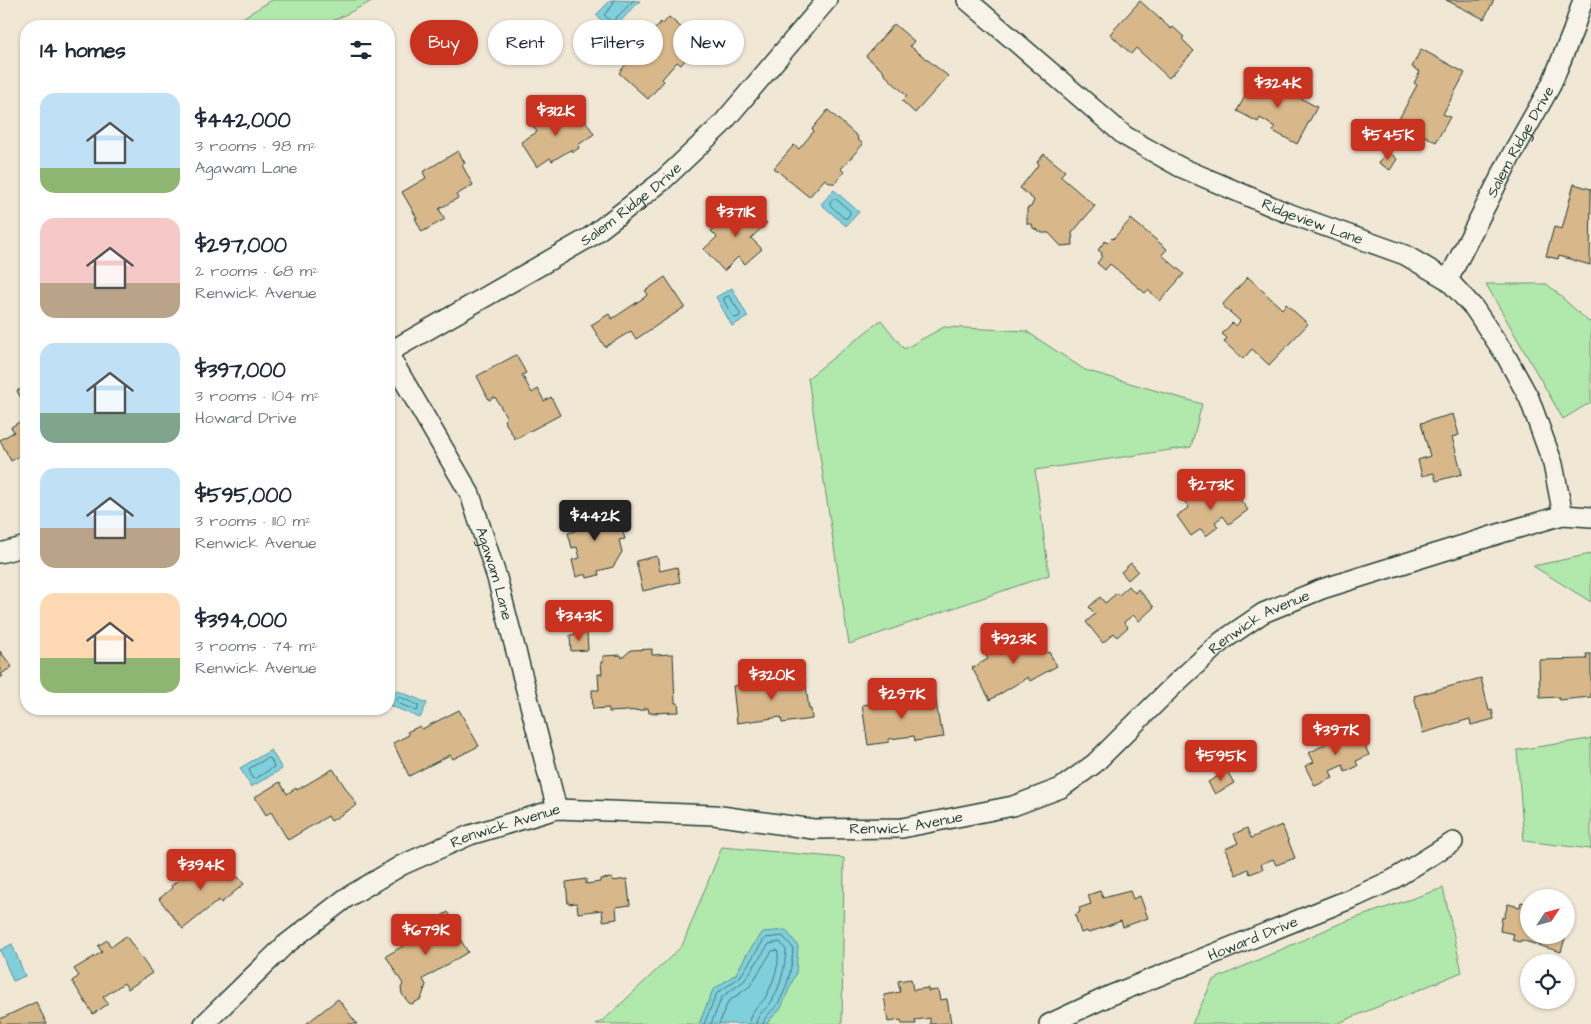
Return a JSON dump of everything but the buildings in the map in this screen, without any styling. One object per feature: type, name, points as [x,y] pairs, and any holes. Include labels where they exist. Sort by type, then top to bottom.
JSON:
[{"type":"street","name":"Salem Ridge Drive","points":[[395,350],[590,237],[661,182],[722,125],[827,0]]},
{"type":"street","name":"Ridgeview Lane","points":[[967,0],[1125,136],[1180,167],[1285,212],[1405,255],[1448,280],[1474,308],[1506,356],[1529,398],[1553,464],[1563,515]]},
{"type":"street","name":"Salem Ridge Drive","points":[[1448,280],[1511,156],[1551,85],[1573,31],[1583,0]]},
{"type":"street","name":"Agawam Lane","points":[[395,363],[470,494],[497,578],[557,809]]},
{"type":"street","name":"Renwick Avenue","points":[[204,1024],[285,945],[346,898],[402,864],[470,835],[557,809],[714,815],[813,829],[902,828],[1013,806],[1061,788],[1094,764],[1222,640],[1264,613],[1322,589],[1563,515],[1591,517]]},
{"type":"street","points":[[0,553],[20,548]]},
{"type":"street","name":"Howard Drive","points":[[1049,1024],[1109,996],[1385,884],[1453,842]]},
{"type":"green space","points":[[272,0],[374,0],[335,20],[239,20]]},
{"type":"green space","points":[[1486,284],[1547,284],[1589,322],[1591,321],[1591,402],[1563,419]]},
{"type":"green space","points":[[881,320],[904,349],[944,327],[1026,331],[1085,370],[1202,404],[1191,447],[1035,470],[1049,575],[849,644],[808,378]]},
{"type":"green space","points":[[1591,554],[1591,602],[1533,566]]},
{"type":"green space","points":[[1591,737],[1591,849],[1524,841],[1517,750],[1589,739]]},
{"type":"green space","points":[[722,847],[844,858],[842,1024],[766,1024],[781,1008],[763,933],[747,954],[736,974],[713,990],[699,1024],[596,1024],[604,1020],[682,946]]},
{"type":"green space","points":[[1443,888],[1462,972],[1336,1024],[1192,1024],[1213,980],[1341,923]]},
{"type":"water","points":[[611,0],[640,1],[622,20],[601,20],[596,15]]},
{"type":"water","points":[[834,190],[859,212],[846,226],[821,204]]},
{"type":"water","points":[[732,288],[748,317],[732,326],[716,297]]},
{"type":"water","points":[[396,690],[427,703],[420,718],[395,708]]},
{"type":"water","points":[[271,750],[282,769],[251,787],[240,768]]},
{"type":"water","points":[[786,930],[798,946],[796,973],[781,1008],[766,1024],[699,1024],[713,990],[736,974],[747,954],[763,932]]},
{"type":"water","points":[[12,944],[25,976],[13,981],[0,950]]}]
